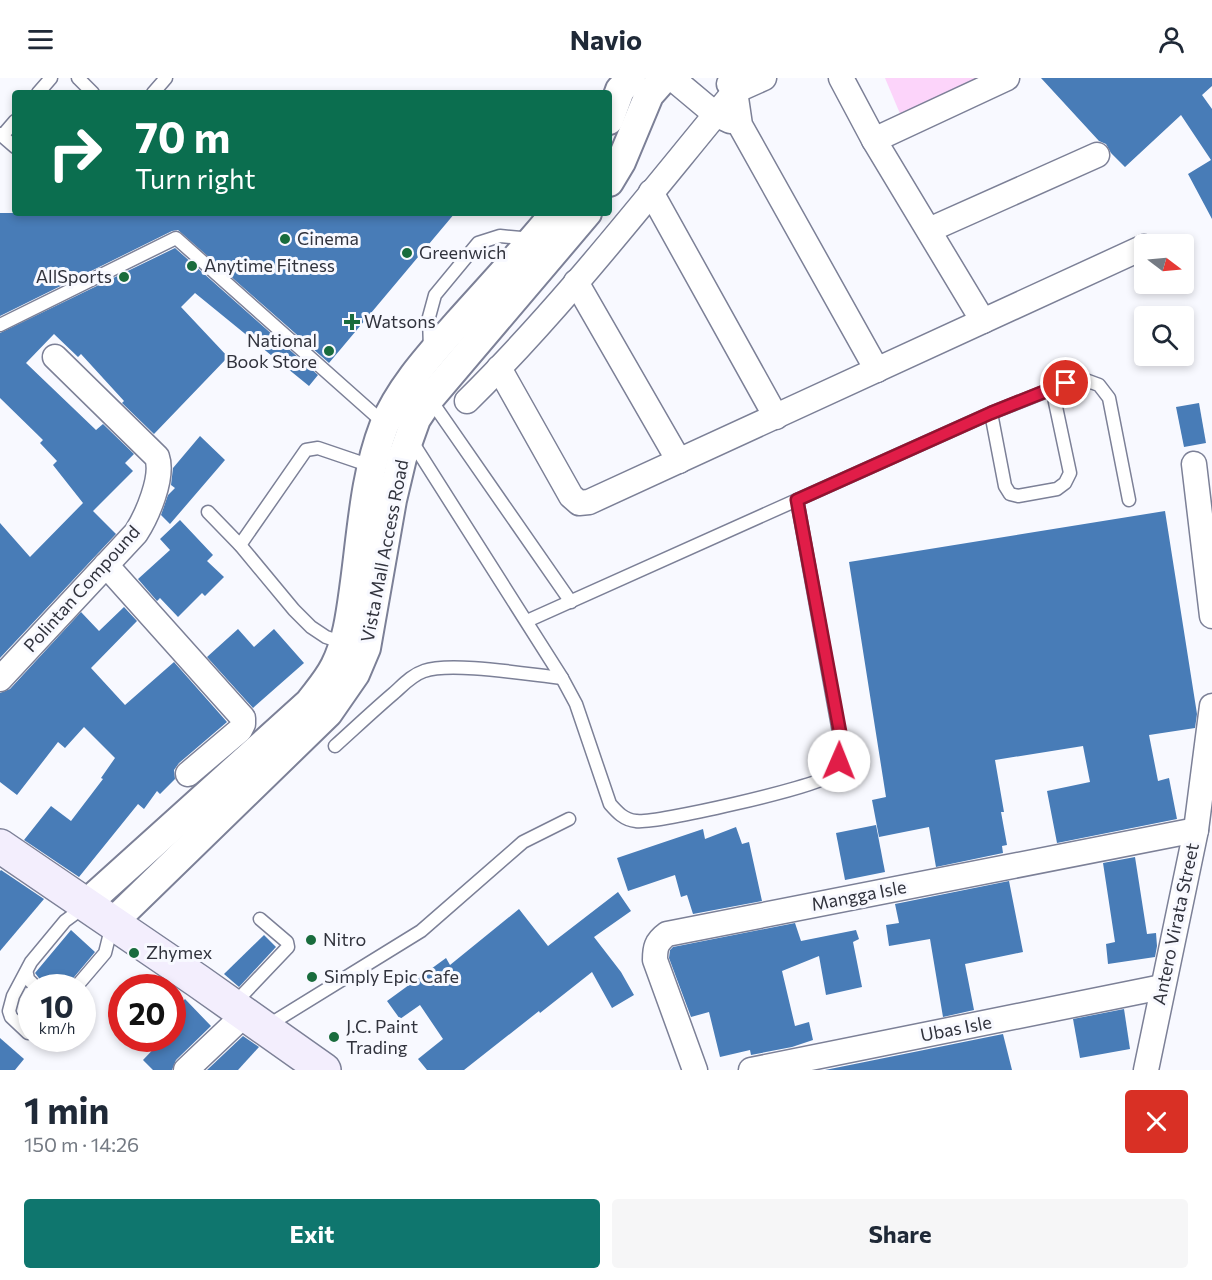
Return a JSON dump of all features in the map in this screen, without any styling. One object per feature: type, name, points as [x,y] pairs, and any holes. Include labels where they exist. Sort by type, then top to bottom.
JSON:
[{"type":"main road","points":[[0,846],[324,1070]]},
{"type":"street","points":[[612,112],[620,90],[631,78]]},
{"type":"street","points":[[612,177],[621,162],[649,95],[664,78]]},
{"type":"street","points":[[672,78],[715,114],[740,125]]},
{"type":"street","points":[[730,84],[764,78]]},
{"type":"street","points":[[841,78],[874,140],[984,321]]},
{"type":"street","points":[[874,140],[1007,78]]},
{"type":"street","points":[[467,400],[500,368],[651,192],[715,114],[730,84]]},
{"type":"street","points":[[730,84],[740,125],[878,370]]},
{"type":"street","points":[[928,230],[1097,156]]},
{"type":"street","points":[[651,192],[776,417]]},
{"type":"street","name":"Vista Mall Access Road","points":[[542,246],[554,216]]},
{"type":"street","name":"Vista Mall Access Road","points":[[86,905],[309,703],[335,667],[355,645],[392,500],[397,431],[403,392],[442,362],[542,246],[583,216]]},
{"type":"street","points":[[500,368],[571,496],[579,503],[589,502],[1134,253]]},
{"type":"street","points":[[576,282],[679,461]]},
{"type":"street","name":"Polintan Compound","points":[[0,679],[140,527],[160,475],[157,457],[55,357]]},
{"type":"street","name":"Vista Mall Access Road","points":[[112,923],[328,713],[355,674],[355,645],[350,621],[366,496],[372,467],[397,431],[416,419],[430,398],[442,362]]},
{"type":"street","points":[[1194,464],[1212,616]]},
{"type":"street","points":[[106,565],[243,718],[240,730],[188,774]]},
{"type":"street","name":"Antero Virata Street","points":[[1146,1070],[1196,830],[1212,706]]},
{"type":"street","name":"Mangga Isle","points":[[695,1070],[656,960],[655,948],[659,940],[667,934],[1196,830]]},
{"type":"street","name":"Ubas Isle","points":[[751,1070],[1162,987]]},
{"type":"street","points":[[186,1070],[246,1016]]},
{"type":"lane","points":[[41,90],[51,78]]},
{"type":"lane","points":[[78,78],[90,90]]},
{"type":"lane","points":[[156,90],[166,78]]},
{"type":"lane","points":[[1,135],[12,124]]},
{"type":"lane","points":[[442,362],[429,317],[435,295],[478,243],[500,236],[542,246]]},
{"type":"lane","points":[[0,326],[176,238],[397,431],[527,621],[562,678],[576,704],[610,804],[621,816],[636,822],[672,817],[746,801],[827,778],[839,761],[842,743],[797,500]]},
{"type":"lane","points":[[527,621],[991,413],[1080,378],[1099,385],[1109,398],[1129,500]]},
{"type":"lane","points":[[991,413],[1005,486],[1011,494],[1018,496],[1056,489],[1065,483],[1070,473],[1052,388]]},
{"type":"lane","points":[[430,398],[570,602]]},
{"type":"lane","points":[[240,545],[306,450],[318,448],[372,467]]},
{"type":"lane","points":[[208,512],[240,545],[311,627],[326,637],[355,645]]},
{"type":"lane","points":[[335,746],[412,677],[422,671],[435,668],[474,669],[562,678]]},
{"type":"lane","points":[[246,1016],[421,931],[524,842],[569,819]]},
{"type":"lane","points":[[27,974],[31,962],[65,921],[86,905]]},
{"type":"lane","points":[[246,1016],[288,947],[287,942],[260,919]]},
{"type":"lane","points":[[87,974],[105,953],[112,923]]},
{"type":"lane","points":[[18,988],[9,1011],[11,1017],[18,1024]]},
{"type":"shaded area","points":[[885,78],[986,78],[901,116]]},
{"type":"building","points":[[1041,78],[1212,78],[1212,86],[1202,95],[1212,109],[1212,219],[1188,174],[1211,160],[1181,115],[1125,167],[1111,153],[1106,144],[1099,141]]},
{"type":"building","points":[[0,213],[12,213],[12,216],[452,216],[329,363],[178,230],[0,316]]},
{"type":"building","points":[[175,248],[318,375],[309,386],[195,293],[181,307],[228,357],[154,434],[122,403],[124,401],[81,354],[78,357],[54,334],[26,363],[96,430],[103,424],[134,454],[125,463],[133,471],[93,511],[116,534],[0,658],[0,523],[30,557],[83,503],[53,465],[57,461],[40,443],[43,440],[0,398],[0,333]]},
{"type":"building","points":[[1199,403],[1206,443],[1184,447],[1176,407]]},
{"type":"building","points":[[200,436],[225,460],[170,524],[161,515],[168,495],[175,488],[171,485],[173,468]]},
{"type":"building","points":[[1165,511],[1197,714],[1195,728],[1149,735],[1158,781],[1169,778],[1177,819],[1057,843],[1047,791],[1090,782],[1083,746],[995,760],[1007,845],[1002,846],[1003,853],[936,867],[929,827],[879,837],[872,800],[886,797],[849,562]]},
{"type":"building","points":[[180,520],[213,555],[207,561],[224,577],[205,596],[202,593],[178,617],[160,598],[157,601],[138,579],[170,550],[160,539]]},
{"type":"building","points":[[124,607],[137,621],[91,668],[125,705],[174,662],[227,722],[179,763],[174,770],[175,779],[160,794],[157,791],[144,809],[138,804],[79,877],[24,840],[51,806],[71,821],[103,779],[101,778],[115,758],[84,727],[65,748],[58,742],[17,795],[0,782],[0,693],[10,689],[81,612],[99,631]]},
{"type":"building","points":[[238,629],[254,647],[274,629],[304,663],[253,708],[207,657]]},
{"type":"building","points":[[876,825],[885,872],[845,880],[836,833]]},
{"type":"building","points":[[736,827],[742,844],[749,842],[762,901],[693,914],[687,895],[681,897],[675,875],[628,891],[617,858],[703,829],[705,839]]},
{"type":"building","points":[[1135,857],[1147,934],[1156,933],[1155,957],[1108,964],[1106,944],[1115,942],[1103,863]]},
{"type":"building","points":[[0,871],[44,899],[0,951]]},
{"type":"building","points":[[1009,881],[1023,952],[965,964],[974,1010],[943,1017],[930,939],[889,946],[886,925],[899,923],[895,904]]},
{"type":"building","points":[[618,892],[631,911],[594,937],[621,972],[634,995],[612,1008],[592,972],[464,1070],[427,1070],[418,1059],[443,1039],[420,1005],[400,1019],[387,1001],[446,958],[450,965],[519,909],[548,946]]},
{"type":"building","points":[[795,923],[801,941],[856,930],[859,939],[853,942],[862,987],[826,995],[819,956],[782,971],[795,1026],[809,1022],[813,1040],[792,1047],[751,1055],[750,1050],[720,1057],[709,1012],[691,1017],[669,958],[670,950],[673,947]]},
{"type":"building","points":[[71,930],[95,952],[77,974],[35,973]]},
{"type":"building","points":[[264,935],[276,947],[239,987],[224,974]]},
{"type":"building","points":[[186,1000],[211,1026],[186,1050]]},
{"type":"building","points":[[1124,1009],[1130,1049],[1080,1058],[1073,1019]]},
{"type":"building","points":[[1003,1034],[1012,1070],[825,1070]]},
{"type":"building","points":[[243,1036],[259,1047],[238,1070],[207,1070]]},
{"type":"building","points":[[0,1038],[24,1059],[15,1070],[0,1070]]},
{"type":"building","points":[[151,1052],[184,1052],[176,1060],[172,1070],[153,1070],[143,1060]]},
{"type":"place","name":"Cinema","points":[[285,239]]},
{"type":"place","name":"Greenwich","points":[[407,253]]},
{"type":"place","name":"Anytime Fitness","points":[[192,266]]},
{"type":"place","name":"AllSports","points":[[124,277]]},
{"type":"place","name":"Watsons","points":[[352,322]]},
{"type":"place","name":"National Book Store","points":[[329,351]]},
{"type":"place","name":"Nitro","points":[[311,940]]},
{"type":"place","name":"Zhymex","points":[[134,953]]},
{"type":"place","name":"Simply Epic Cafe","points":[[312,977]]},
{"type":"place","name":"J.C. Paint Trading","points":[[334,1037]]},
{"type":"route","points":[[839,761],[842,743],[797,500],[991,413],[1066,383]]}]
